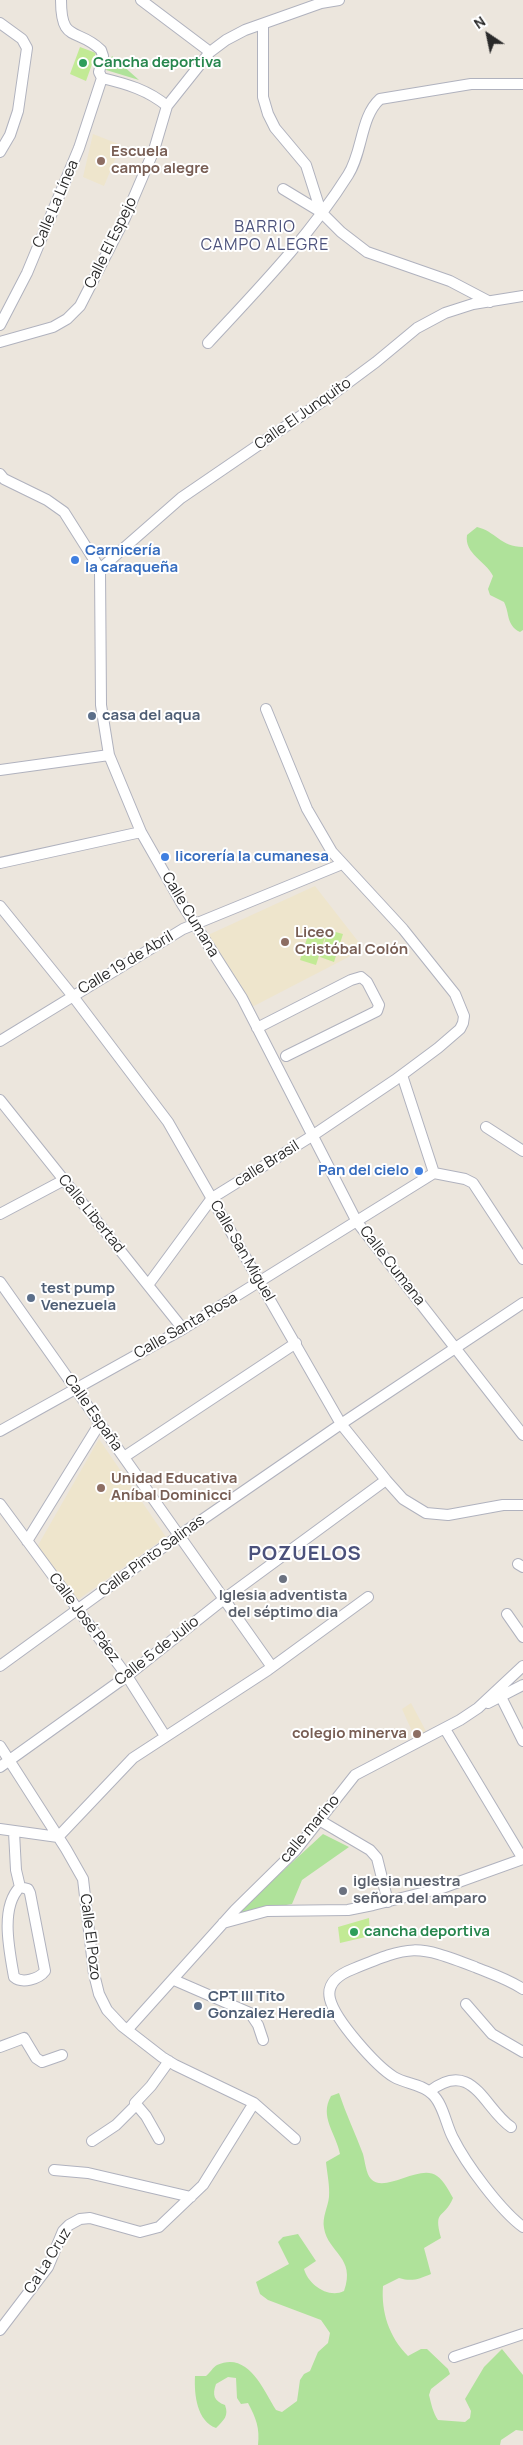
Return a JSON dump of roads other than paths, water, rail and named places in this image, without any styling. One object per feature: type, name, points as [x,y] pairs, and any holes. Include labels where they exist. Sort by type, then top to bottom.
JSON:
[{"type":"street","name":"Calle La Línea","points":[[0,325],[27,272],[75,157],[102,78],[99,72],[103,56],[101,50],[66,28],[61,16],[61,0]]},
{"type":"street","points":[[142,0],[210,52]]},
{"type":"street","points":[[102,78],[133,86],[150,93],[167,106],[210,52],[226,40],[244,30],[263,26],[321,3],[339,0]]},
{"type":"street","points":[[0,23],[22,39],[27,48],[18,111],[10,135],[0,152]]},
{"type":"street","points":[[263,26],[263,97],[268,114],[275,128],[306,165],[321,212]]},
{"type":"street","points":[[208,343],[271,276],[321,212],[356,161],[372,107],[380,99],[471,84],[523,84]]},
{"type":"street","name":"Calle El Espejo","points":[[0,342],[53,327],[66,320],[80,306],[125,218],[154,150],[167,106]]},
{"type":"street","points":[[283,188],[321,212],[341,232],[367,252],[450,281],[490,302]]},
{"type":"street","name":"Calle El Junquito","points":[[100,569],[181,498],[333,394],[417,328],[445,313],[523,296]]},
{"type":"street","points":[[0,474],[4,479],[47,500],[64,512],[100,569]]},
{"type":"street","name":"Calle Cumana","points":[[100,569],[101,705],[109,755],[141,832],[195,924],[242,998],[357,1222],[455,1347]]},
{"type":"street","name":"calle Brasil","points":[[148,1285],[212,1198],[312,1136],[402,1075],[460,1029],[464,1016],[455,994],[403,929],[332,852],[307,810],[266,709]]},
{"type":"street","points":[[0,770],[109,755]]},
{"type":"street","points":[[0,863],[141,832]]},
{"type":"street","name":"Calle 19 de Abril","points":[[0,1041],[72,995],[183,929],[342,864]]},
{"type":"street","name":"Calle San Miguel","points":[[0,906],[72,995],[168,1122],[296,1343],[340,1424],[386,1480],[403,1499],[426,1513],[448,1515],[503,1504],[523,1505]]},
{"type":"street","points":[[257,1028],[351,980],[363,978],[380,1009],[286,1056]]},
{"type":"street","points":[[402,1075],[434,1173],[464,1179],[473,1183],[523,1259]]},
{"type":"street","name":"Calle Libertad","points":[[0,1100],[183,1329]]},
{"type":"street","points":[[486,1127],[523,1151]]},
{"type":"street","name":"Calle Santa Rosa","points":[[0,1431],[183,1329],[434,1173]]},
{"type":"street","points":[[0,1214],[64,1180]]},
{"type":"street","name":"Calle España","points":[[0,1282],[272,1666]]},
{"type":"street","name":"Calle Pinto Salinas","points":[[0,1666],[180,1535],[340,1424],[523,1303]]},
{"type":"street","points":[[124,1457],[296,1343]]},
{"type":"street","points":[[455,1347],[523,1434]]},
{"type":"street","points":[[27,1541],[100,1422]]},
{"type":"street","name":"Calle 5 de Julio","points":[[0,1767],[127,1676],[224,1599],[386,1480]]},
{"type":"street","name":"Calle José Páez","points":[[0,1504],[127,1676],[165,1736]]},
{"type":"street","points":[[0,1829],[58,1837],[132,1758],[272,1666],[368,1597]]},
{"type":"street","points":[[507,1614],[523,1637]]},
{"type":"street","name":"calle marino","points":[[128,2029],[174,1980],[223,1923],[295,1850],[355,1775],[445,1729],[478,1708],[523,1666]]},
{"type":"street","points":[[478,1708],[523,1685]]},
{"type":"street","points":[[501,1697],[523,1741]]},
{"type":"street","points":[[223,1923],[267,1911],[348,1910],[388,1902],[442,1888],[523,1859],[445,1729]]},
{"type":"street","name":"Calle El Pozo","points":[[0,1746],[83,1879],[94,1974],[99,1994],[107,2010],[169,2061],[254,2102],[294,2139]]},
{"type":"street","points":[[318,1820],[370,1850],[377,1858],[388,1902]]},
{"type":"street","points":[[14,1832],[16,1870],[20,1888]]},
{"type":"street","points":[[20,1888],[28,1889],[30,1893],[45,1971],[38,1977],[24,1980],[14,1977],[4,1917],[12,1894],[20,1888]]},
{"type":"street","points":[[523,1989],[488,1971],[444,1954],[426,1950],[392,1952],[337,1977],[332,1985],[329,1998],[354,2037],[386,2071],[401,2080],[430,2092],[437,2100],[459,2150],[506,2211],[523,2227]]},
{"type":"street","points":[[174,1980],[250,2013],[258,2025],[263,2040]]},
{"type":"street","points":[[466,2004],[492,2034],[523,2052]]},
{"type":"street","points":[[0,2047],[24,2038],[36,2058],[42,2062],[62,2055]]},
{"type":"street","points":[[92,2141],[116,2125],[136,2105],[169,2061]]},
{"type":"street","points":[[430,2092],[448,2081],[465,2084],[481,2093],[511,2127]]},
{"type":"street","name":"Ca La Cruz","points":[[0,2330],[48,2267],[63,2231],[69,2225],[90,2218],[140,2232],[159,2227],[203,2186],[254,2102]]},
{"type":"street","points":[[136,2105],[146,2116],[159,2139]]},
{"type":"street","points":[[54,2170],[88,2172],[191,2197]]},
{"type":"street","points":[[454,2357],[523,2334]]},
{"type":"place","name":"Cancha deportiva","points":[[83,63]]},
{"type":"place","name":"Escuela campo alegre","points":[[101,161]]},
{"type":"place","name":"Carnicería la caraqueña","points":[[75,560]]},
{"type":"place","name":"casa del aqua","points":[[92,716]]},
{"type":"place","name":"licorería la cumanesa","points":[[165,857]]},
{"type":"place","name":"Liceo Cristóbal Colón","points":[[285,942]]},
{"type":"place","name":"Pan del cielo","points":[[419,1171]]},
{"type":"place","name":"test pump Venezuela","points":[[31,1298]]},
{"type":"place","name":"Unidad Educativa Aníbal Dominicci","points":[[101,1488]]},
{"type":"place","name":"Iglesia adventista del séptimo dia","points":[[283,1579]]},
{"type":"place","name":"colegio minerva","points":[[417,1734]]},
{"type":"place","name":"iglesia nuestra señora del amparo","points":[[343,1891]]},
{"type":"place","name":"cancha deportiva","points":[[354,1932]]},
{"type":"place","name":"CPT III Tito Gonzalez Heredia","points":[[198,2006]]},
{"type":"district","name":"BARRIO CAMPO ALEGRE","points":[[265,237]]},
{"type":"district","name":"POZUELOS","points":[[305,1554]]}]
